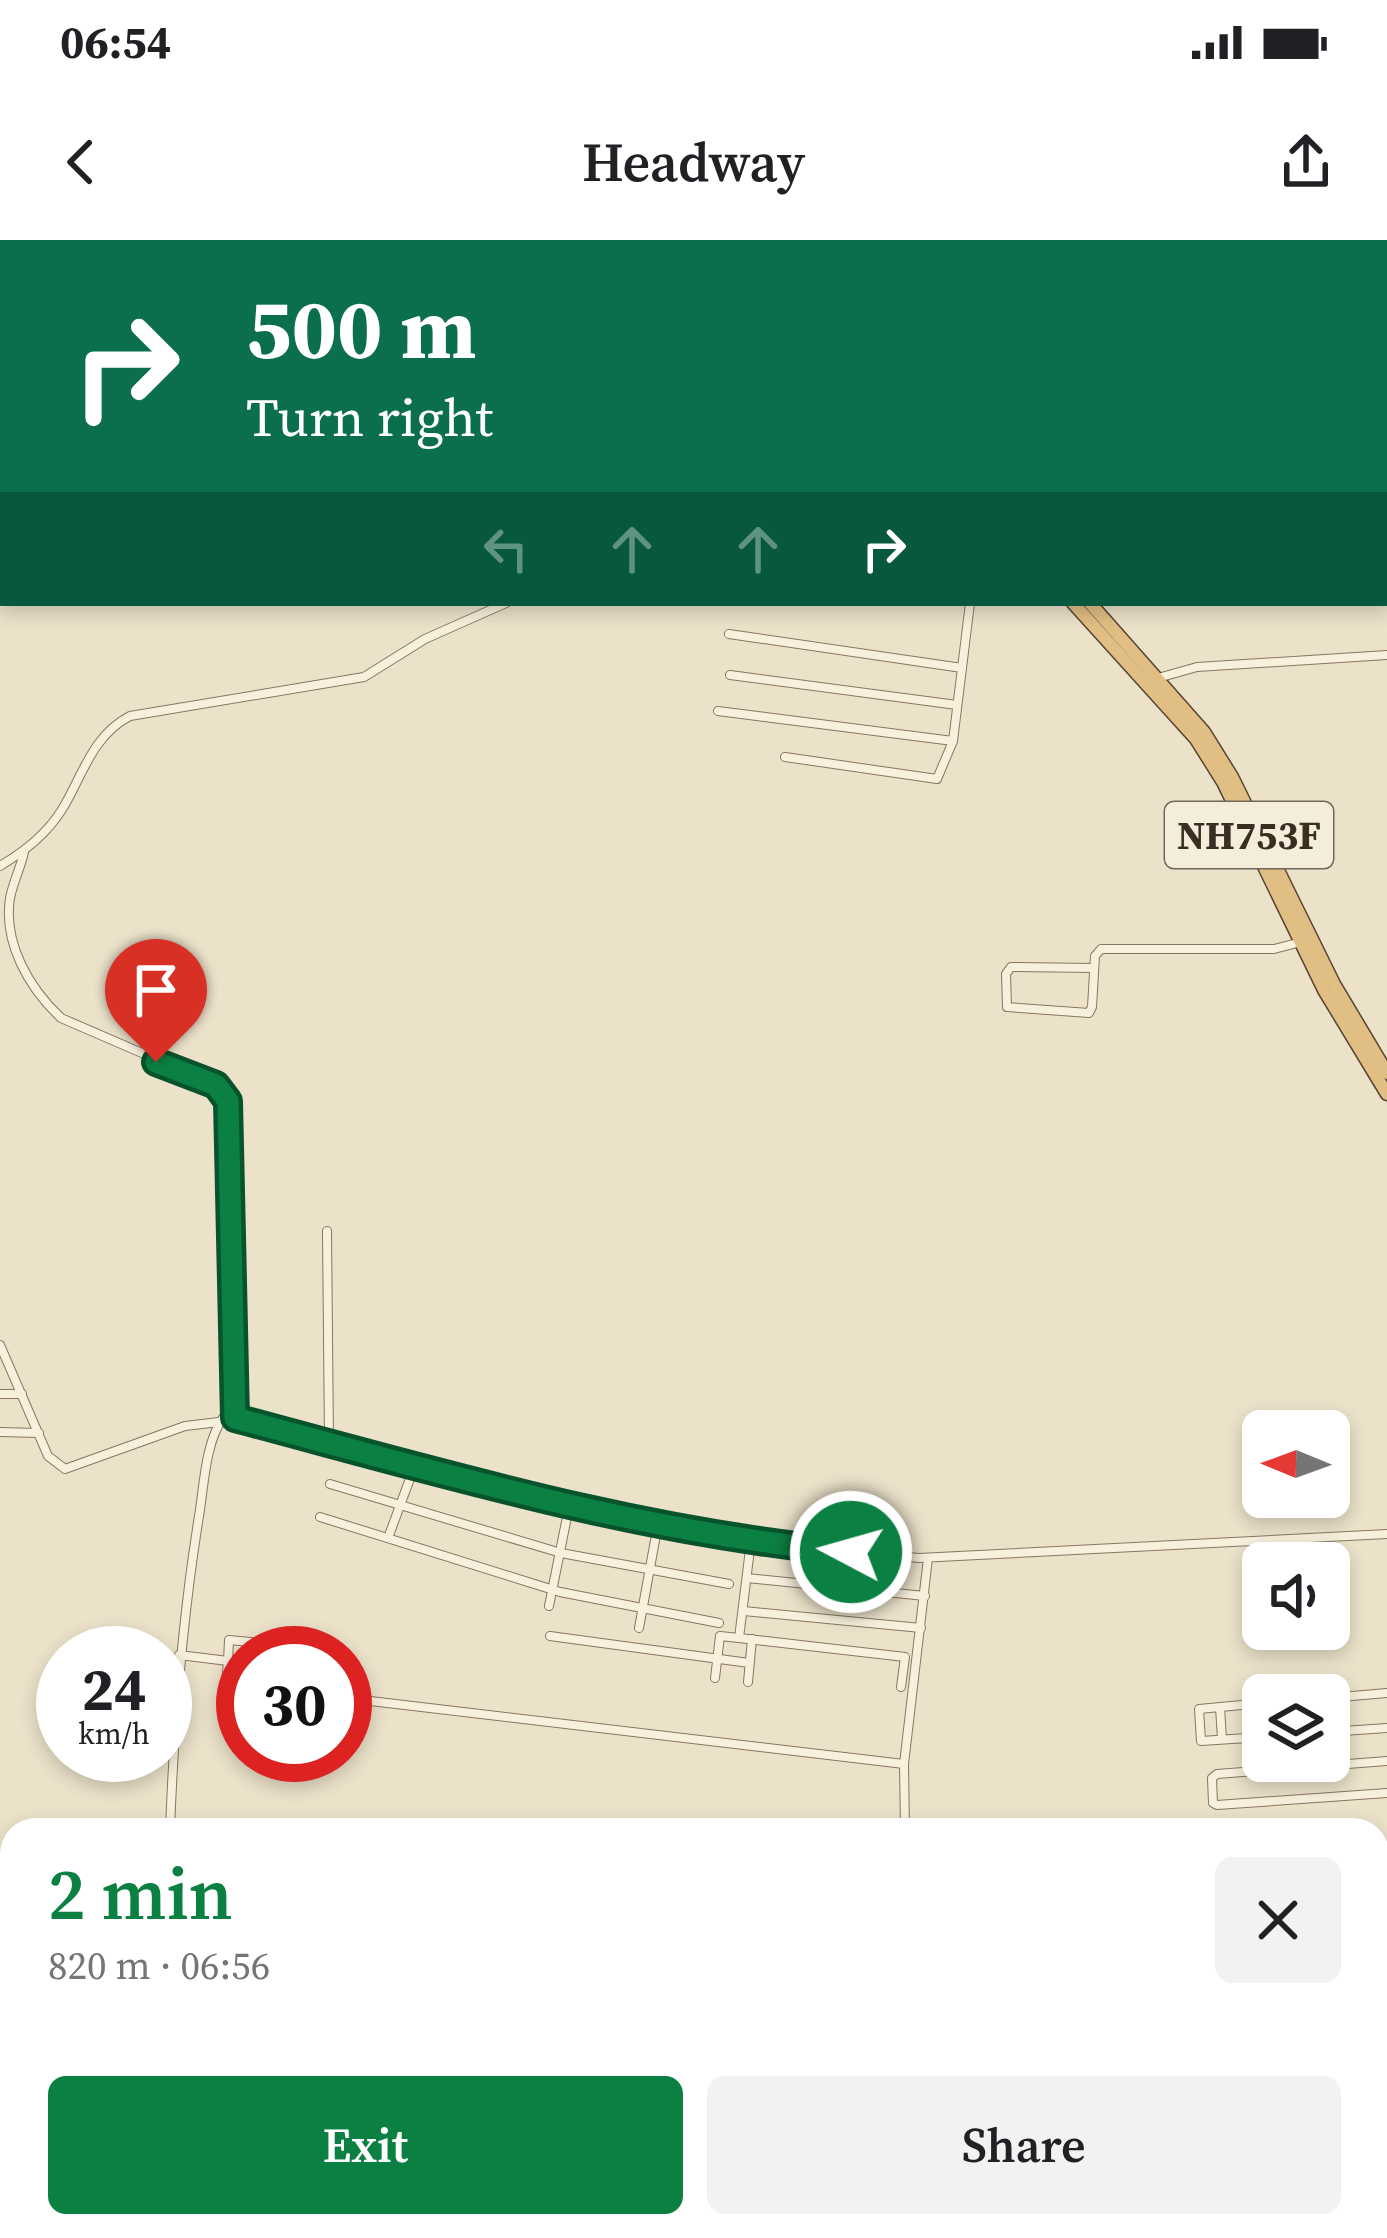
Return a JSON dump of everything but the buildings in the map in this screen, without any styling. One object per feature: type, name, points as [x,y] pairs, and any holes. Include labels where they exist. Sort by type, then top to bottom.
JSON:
[{"type":"highway","name":"NH753F","points":[[1076,606],[1196,739],[1223,782],[1324,990],[1387,1094]]},
{"type":"highway","name":"NH753F","points":[[1093,606],[1204,732],[1232,777],[1334,984],[1387,1073]]},
{"type":"street","points":[[0,866],[24,852],[61,812],[106,732],[130,716],[364,677],[425,638],[499,606]]},
{"type":"street","points":[[785,757],[937,779],[953,741],[970,606]]},
{"type":"street","points":[[729,634],[962,668]]},
{"type":"street","points":[[1158,678],[1197,667],[1387,655]]},
{"type":"street","points":[[730,675],[958,705]]},
{"type":"street","points":[[718,711],[953,741]]},
{"type":"street","points":[[24,852],[10,898],[12,939],[18,961],[50,1007],[61,1018],[216,1085],[226,1094],[235,1418]]},
{"type":"street","points":[[1094,968],[1011,968],[1006,974],[1007,1007],[1089,1012],[1096,952],[1101,949],[1274,949],[1301,942]]},
{"type":"street","points":[[327,1232],[328,1442]]},
{"type":"street","points":[[0,1346],[48,1456],[65,1468],[185,1426],[235,1418],[568,1507],[751,1541],[928,1558],[1387,1534]]},
{"type":"street","points":[[0,1394],[23,1394]]},
{"type":"street","points":[[183,1626],[204,1483],[219,1422]]},
{"type":"street","points":[[0,1432],[39,1433]]},
{"type":"street","points":[[388,1538],[415,1465]]},
{"type":"street","points":[[330,1484],[560,1553],[728,1584]]},
{"type":"street","points":[[549,1606],[568,1507]]},
{"type":"street","points":[[320,1516],[552,1590],[719,1623]]},
{"type":"street","points":[[639,1628],[658,1524]]},
{"type":"street","points":[[739,1638],[751,1541]]},
{"type":"street","points":[[905,1818],[904,1764],[928,1558]]},
{"type":"street","points":[[747,1578],[925,1596]]},
{"type":"street","points":[[743,1610],[922,1628]]},
{"type":"street","points":[[550,1636],[749,1663]]},
{"type":"street","points":[[716,1678],[720,1636],[905,1657],[901,1687]]},
{"type":"street","points":[[748,1682],[752,1639]]},
{"type":"street","points":[[1350,1696],[1387,1693]]},
{"type":"street","points":[[372,1701],[904,1764]]},
{"type":"street","points":[[1242,1705],[1198,1709],[1201,1741],[1242,1738]]},
{"type":"street","points":[[1220,1707],[1222,1739]]},
{"type":"street","points":[[1350,1731],[1387,1728]]},
{"type":"street","points":[[1387,1761],[1212,1778],[1217,1805],[1387,1793]]},
{"type":"street","points":[[171,1818],[172,1782]]},
{"type":"route","points":[[156,1062],[216,1085],[228,1101],[235,1418],[572,1508],[751,1541],[851,1552]]}]
